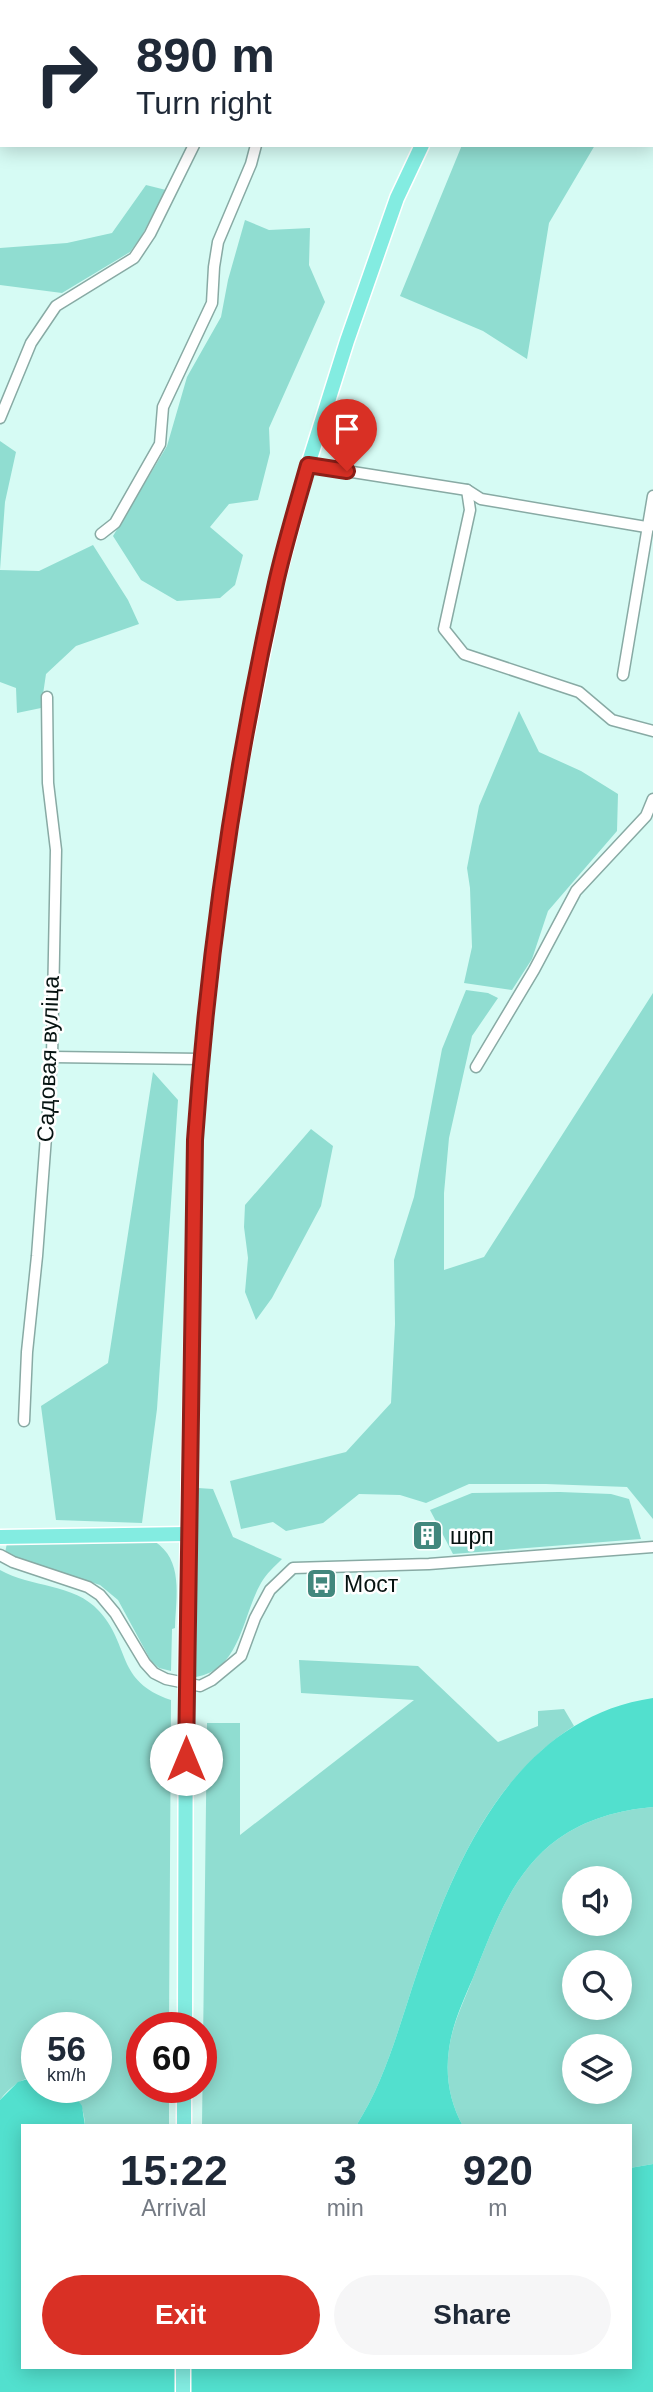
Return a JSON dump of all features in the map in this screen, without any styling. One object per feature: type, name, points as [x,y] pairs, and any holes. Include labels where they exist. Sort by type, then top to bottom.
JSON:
[{"type":"main road","points":[[185,2012],[186,1625],[193,1194],[201,1059],[222,879],[242,758],[277,582],[308,465],[347,341],[397,198],[421,147]]},
{"type":"main road","points":[[0,1537],[187,1534]]},
{"type":"main road","points":[[184,2103],[184,2124]]},
{"type":"main road","points":[[183,2369],[183,2392]]},
{"type":"street","points":[[0,418],[31,343],[57,306],[134,258],[150,234],[193,147]]},
{"type":"street","points":[[101,534],[115,523],[160,444],[163,407],[212,303],[218,242],[255,147]]},
{"type":"street","points":[[308,465],[467,489],[481,499],[650,526]]},
{"type":"street","points":[[467,489],[470,510],[444,629],[464,654],[579,692],[612,720],[653,731]]},
{"type":"street","points":[[623,675],[653,496]]},
{"type":"street","name":"Садовая вуліца","points":[[23,1421],[52,1057],[55,850],[48,783],[47,697]]},
{"type":"street","points":[[476,1067],[534,970],[576,891],[646,816],[653,799]]},
{"type":"street","points":[[52,1057],[201,1059]]},
{"type":"street","points":[[0,1555],[94,1591],[115,1613],[154,1673],[166,1679],[200,1686],[212,1681],[241,1656],[255,1618],[271,1590],[292,1567],[429,1564],[653,1547]]},
{"type":"shaded area","points":[[461,147],[594,147],[549,223],[527,359],[483,331],[400,296]]},
{"type":"shaded area","points":[[146,185],[166,190],[130,252],[62,293],[0,285],[0,248],[67,243],[112,233]]},
{"type":"shaded area","points":[[245,220],[269,230],[310,228],[309,265],[325,302],[269,428],[270,453],[258,500],[229,504],[210,527],[243,555],[235,585],[220,598],[177,601],[141,580],[113,536],[167,446],[187,377],[221,317]]},
{"type":"shaded area","points":[[0,441],[16,452],[5,502],[0,570]]},
{"type":"shaded area","points":[[93,545],[128,600],[139,624],[76,646],[46,674],[41,708],[17,713],[16,688],[0,682],[0,570],[39,571]]},
{"type":"shaded area","points":[[519,711],[539,752],[581,771],[618,794],[617,831],[548,911],[532,959],[512,990],[464,983],[472,947],[467,868],[479,806]]},
{"type":"shaded area","points":[[466,990],[488,993],[498,998],[472,1036],[449,1138],[444,1193],[444,1270],[484,1257],[653,993],[653,1519],[627,1487],[469,1484],[426,1503],[400,1495],[359,1494],[323,1523],[286,1531],[273,1522],[241,1529],[230,1481],[346,1452],[391,1403],[395,1324],[394,1260],[414,1197],[442,1049]]},
{"type":"shaded area","points":[[153,1072],[178,1100],[157,1409],[142,1523],[56,1520],[41,1406],[108,1363]]},
{"type":"shaded area","points":[[311,1129],[333,1146],[321,1206],[272,1298],[256,1320],[245,1292],[248,1258],[244,1227],[245,1205]]},
{"type":"shaded area","points":[[198,1488],[213,1489],[233,1537],[282,1559],[261,1583],[231,1652],[222,1664],[211,1672],[196,1677]]},
{"type":"shaded area","points":[[472,1493],[611,1494],[629,1499],[641,1539],[453,1554],[430,1510]]},
{"type":"shaded area","points":[[154,1541],[170,1558],[176,1580],[171,1671],[159,1668],[151,1661],[118,1600],[100,1585],[5,1553],[7,1543]]},
{"type":"shaded area","points":[[0,1570],[25,1580],[65,1590],[89,1602],[109,1624],[132,1673],[153,1692],[171,1700],[169,2012],[126,2012],[126,2103],[169,2103],[169,2124],[85,2124],[80,2103],[112,2103],[112,2012],[21,2012],[21,2082],[7,2091],[0,2100]]},
{"type":"shaded area","points":[[299,1660],[418,1666],[498,1742],[538,1726],[538,1711],[564,1709],[574,1726],[544,1748],[518,1774],[475,1835],[429,1938],[384,2071],[357,2124],[202,2124],[202,2103],[217,2103],[217,2012],[203,2012],[207,1723],[240,1723],[240,1835],[414,1700],[301,1693]]},
{"type":"shaded area","points":[[653,1698],[653,1807],[603,1817],[569,1832],[542,1852],[516,1884],[497,1921],[453,2031],[448,2069],[450,2089],[462,2124],[357,2124],[384,2071],[433,1928],[451,1883],[473,1840],[498,1799],[528,1763],[564,1733],[605,1711]]},
{"type":"shaded area","points":[[653,1807],[653,2164],[632,2168],[632,2124],[462,2124],[450,2089],[448,2059],[456,2022],[506,1902],[516,1884],[542,1852],[569,1832],[615,1813]]},
{"type":"shaded area","points":[[21,2081],[21,2103],[80,2103],[85,2124],[21,2124],[21,2369],[632,2369],[632,2168],[653,2164],[653,2392],[0,2392],[0,2100]]},
{"type":"place","name":"шрп","points":[[427,1536]]},
{"type":"place","name":"Мост","points":[[321,1584]]},
{"type":"route","points":[[186,1759],[187,1534],[195,1140],[201,1059],[222,879],[242,758],[277,582],[308,465],[347,471]]}]
